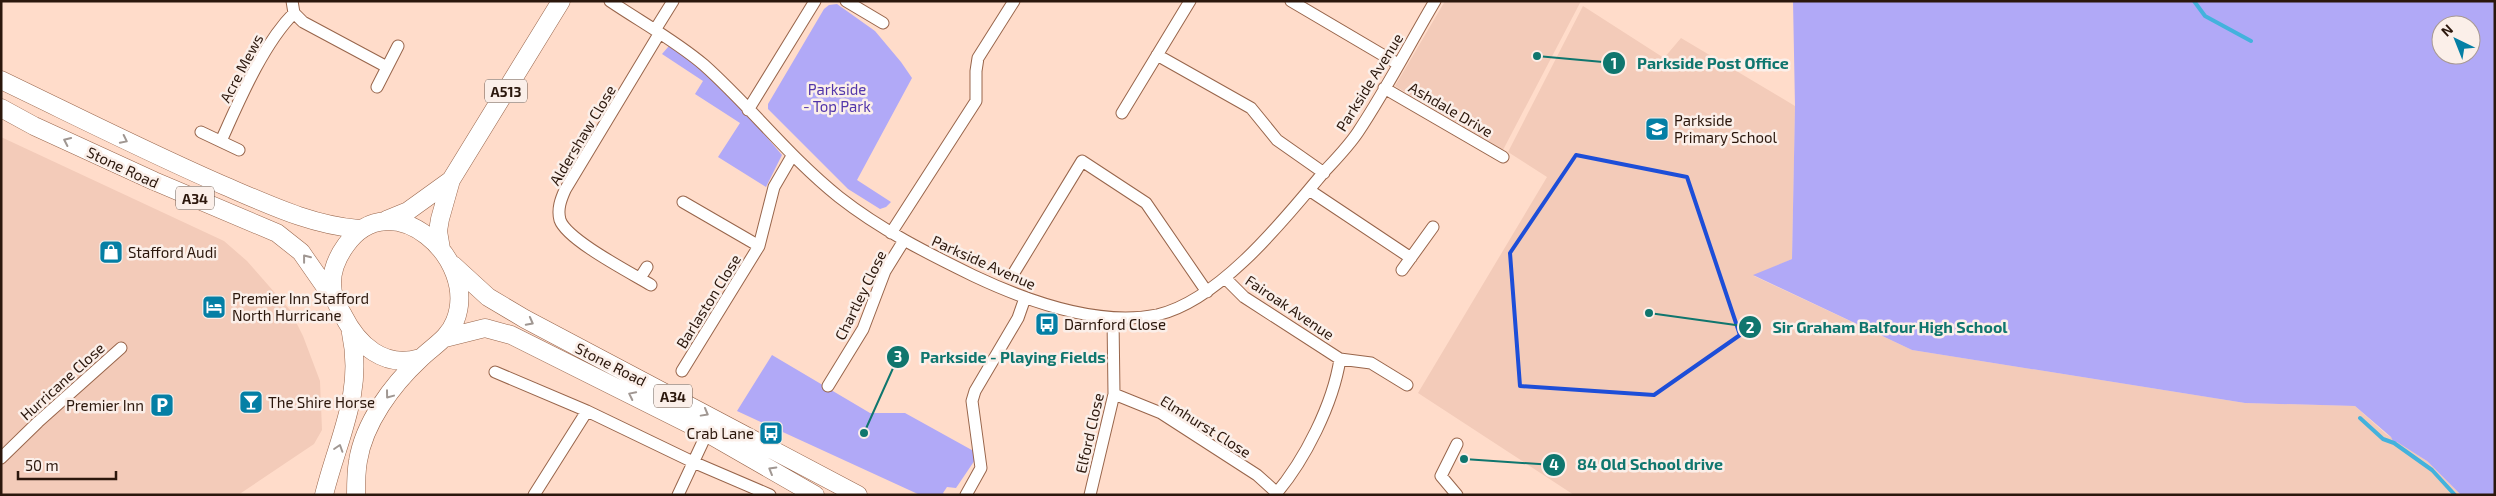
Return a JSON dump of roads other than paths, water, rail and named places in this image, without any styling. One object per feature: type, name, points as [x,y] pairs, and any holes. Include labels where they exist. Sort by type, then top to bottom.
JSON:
[{"type":"highway","name":"A513","points":[[441,249],[438,231],[451,180],[561,1]]},
{"type":"highway","name":"Stone Road","points":[[1,80],[172,163],[297,217],[322,225],[359,229]]},
{"type":"highway","name":"Stone Road","points":[[1,108],[34,126],[154,181],[277,233],[301,252],[334,298]]},
{"type":"highway","name":"A513","points":[[380,221],[408,211],[451,180]]},
{"type":"highway","points":[[356,495],[358,460],[374,416],[420,358],[445,338],[456,321],[459,305],[458,287],[452,265],[441,249],[419,229],[402,223],[380,221],[359,229],[338,258],[332,282],[334,298],[351,330],[363,346],[381,356],[398,361],[420,358]]},
{"type":"highway","name":"Stone Road","points":[[452,265],[488,298],[525,319],[858,495]]},
{"type":"highway","name":"Stone Road","points":[[445,338],[470,330],[496,329],[707,433],[815,495]]},
{"type":"highway","points":[[324,495],[342,440],[356,372],[351,330]]},
{"type":"street","name":"Parkside Avenue","points":[[610,1],[702,64],[792,156],[840,198],[904,242],[1025,298],[1058,308],[1113,318],[1155,315],[1168,312],[1207,292],[1225,278],[1263,241],[1357,133],[1435,1]]},
{"type":"street","name":"Aldershaw Close","points":[[651,285],[575,238],[560,220],[559,210],[565,190],[673,1]]},
{"type":"street","points":[[748,110],[815,1]]},
{"type":"street","points":[[846,1],[883,22]]},
{"type":"street","points":[[890,233],[976,101],[978,58],[1014,1]]},
{"type":"street","points":[[1122,113],[1190,1]]},
{"type":"street","points":[[1291,1],[1398,64]]},
{"type":"street","name":"Acre Mews","points":[[221,141],[268,46],[293,7],[303,22],[388,67]]},
{"type":"street","points":[[377,87],[398,46]]},
{"type":"street","points":[[1157,56],[1251,108],[1277,140],[1324,173]]},
{"type":"street","name":"Ashdale Drive","points":[[1384,88],[1503,157]]},
{"type":"street","points":[[201,132],[239,150]]},
{"type":"street","name":"Barlaston Close","points":[[682,371],[759,246],[774,187],[792,156]]},
{"type":"street","points":[[1015,271],[1082,161],[1146,203],[1207,292]]},
{"type":"street","points":[[1309,190],[1411,258]]},
{"type":"street","name":"Barlaston Close","points":[[684,202],[759,246]]},
{"type":"street","points":[[1402,270],[1433,227]]},
{"type":"street","name":"Chartley Close","points":[[828,386],[863,329],[885,271],[904,242]]},
{"type":"street","points":[[640,278],[647,267]]},
{"type":"street","name":"Fairoak Avenue","points":[[1225,278],[1244,298],[1340,359],[1370,363],[1407,385]]},
{"type":"street","points":[[966,495],[981,468],[972,401],[975,391],[1018,318],[1025,298]]},
{"type":"street","name":"Elford Close","points":[[1090,495],[1114,394],[1113,318]]},
{"type":"street","name":"Hurricane Close","points":[[1,458],[38,422],[121,348]]},
{"type":"street","name":"Fairoak Avenue","points":[[1276,494],[1304,452],[1327,409],[1336,384],[1340,359]]},
{"type":"street","points":[[495,372],[587,411],[693,462],[770,495]]},
{"type":"street","name":"Elmhurst Close","points":[[1114,394],[1161,413],[1257,475],[1276,494]]},
{"type":"street","points":[[534,495],[587,411]]},
{"type":"street","points":[[678,495],[707,433]]},
{"type":"street","points":[[1457,444],[1441,476],[1457,495]]},
{"type":"waterway","points":[[2194,1],[2205,16],[2251,41]]},
{"type":"waterway","points":[[2360,418],[2383,439],[2394,443],[2432,470],[2455,495]]},
{"type":"place","name":"Parkside Post Office","points":[[1537,56]]},
{"type":"place","name":"Parkside Primary School","points":[[1657,129]]},
{"type":"place","name":"Stafford Audi","points":[[111,252]]},
{"type":"place","name":"Premier Inn Stafford North Hurricane","points":[[214,307]]},
{"type":"place","name":"Sir Graham Balfour High School","points":[[1649,313]]},
{"type":"place","name":"Darnford Close","points":[[1047,324]]},
{"type":"place","name":"The Shire Horse","points":[[251,402]]},
{"type":"place","name":"Premier Inn","points":[[162,405]]},
{"type":"place","name":"Crab Lane","points":[[771,433]]},
{"type":"place","name":"Parkside - Playing Fields","points":[[864,433]]},
{"type":"place","name":"84 Old School drive","points":[[1464,459]]},
{"type":"park label","name":"Parkside - Top Park","points":[[837,98]]}]
